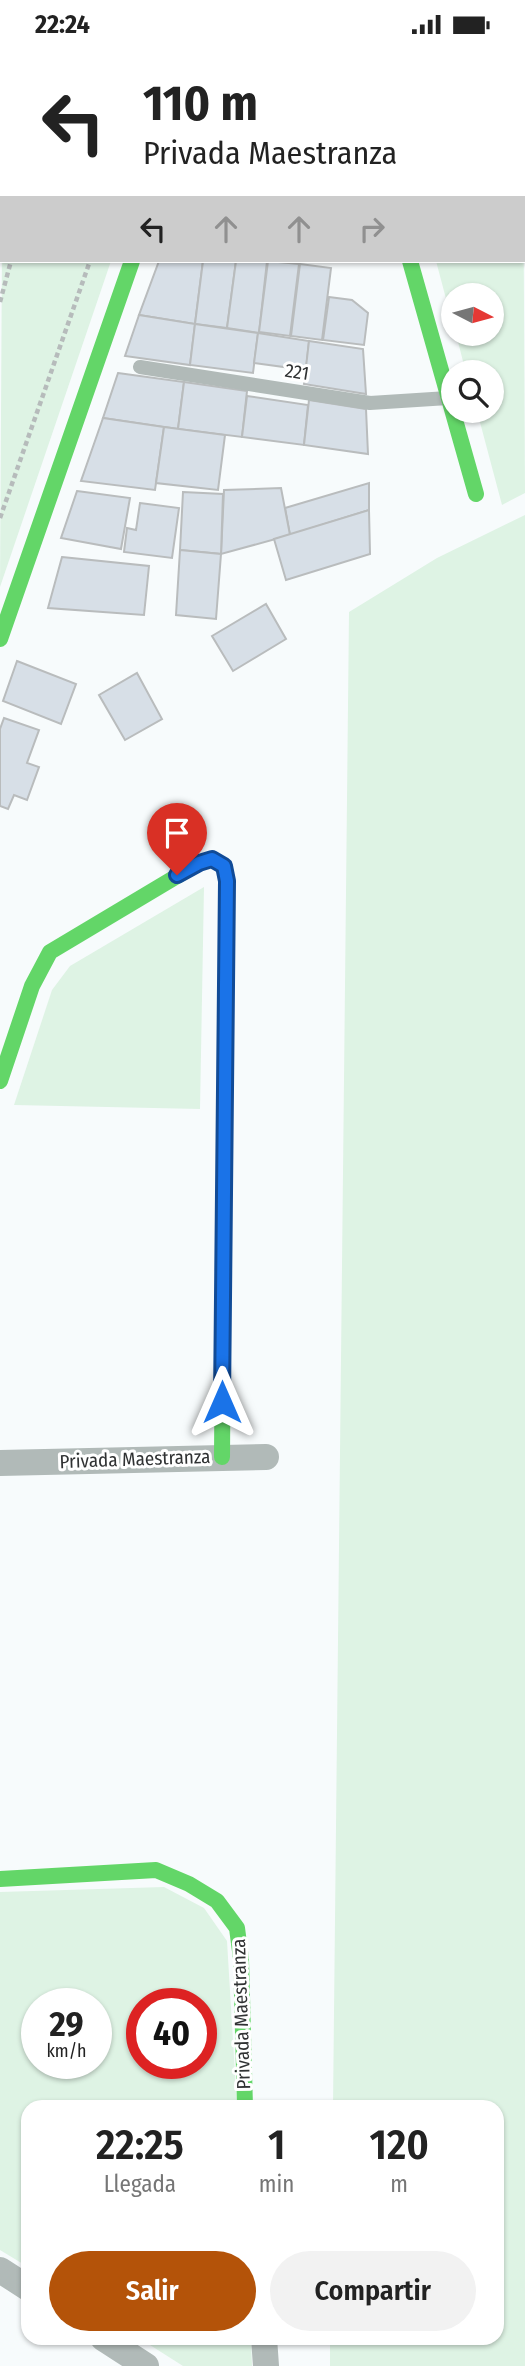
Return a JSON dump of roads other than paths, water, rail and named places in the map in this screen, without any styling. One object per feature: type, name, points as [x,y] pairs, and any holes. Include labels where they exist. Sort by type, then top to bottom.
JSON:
[{"type":"street","points":[[0,639],[131,263]]},
{"type":"street","points":[[411,263],[441,369]]},
{"type":"street","points":[[457,423],[477,493]]},
{"type":"street","name":"Privada Maestranza","points":[[0,1081],[32,986],[50,952],[199,863],[212,859],[224,866],[227,895],[222,1457],[0,1463]]},
{"type":"street","points":[[222,1457],[266,1457]]},
{"type":"street","name":"Privada Maestranza","points":[[0,1879],[156,1870],[189,1884],[217,1901],[237,1928],[242,1959],[245,2100]]},
{"type":"street","points":[[0,2270],[21,2284]]},
{"type":"street","points":[[114,2345],[146,2366]]},
{"type":"street","points":[[264,2345],[266,2366]]},
{"type":"lane","name":"221","points":[[140,367],[370,403],[441,398]]}]
